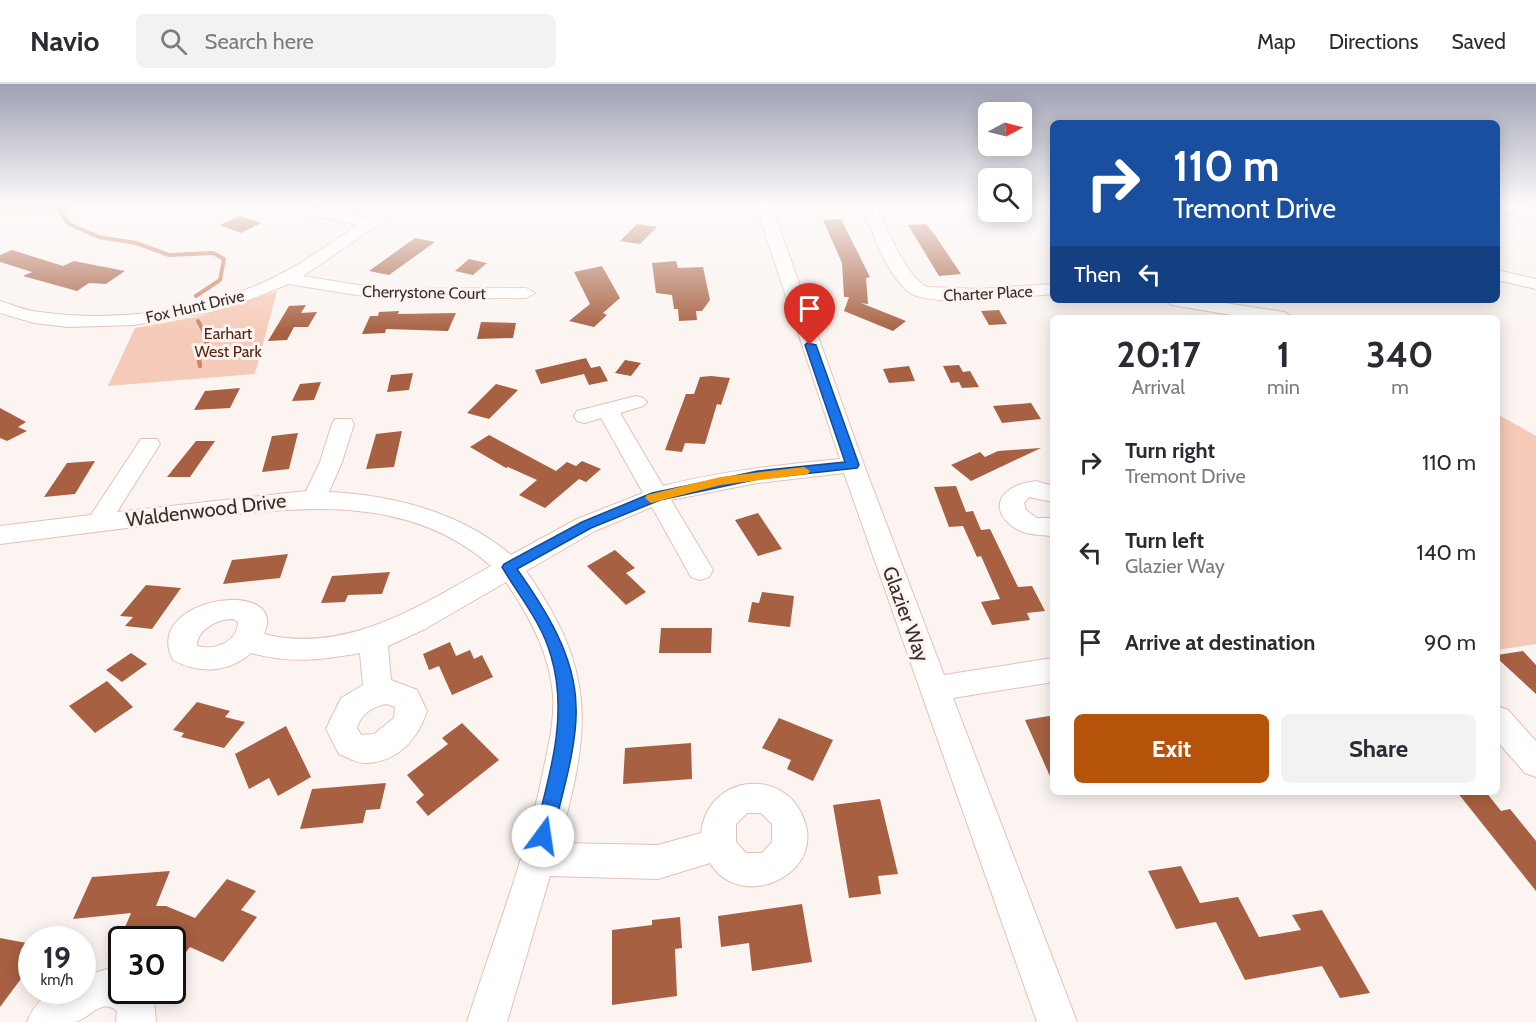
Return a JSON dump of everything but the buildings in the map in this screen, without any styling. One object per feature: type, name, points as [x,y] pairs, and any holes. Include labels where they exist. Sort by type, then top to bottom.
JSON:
[{"type":"street","name":"Fox Hunt Drive","points":[[0,307],[38,318],[66,321],[133,320],[213,304],[287,278],[334,247]]},
{"type":"street","name":"Glazier Way","points":[[778,247],[853,465],[1057,1022]]},
{"type":"street","name":"Charter Place","points":[[890,247],[910,283],[923,294],[950,295],[1050,289]]},
{"type":"street","points":[[1500,276],[1536,284]]},
{"type":"street","name":"Cherrystone Court","points":[[287,278],[352,291],[382,294],[526,293]]},
{"type":"street","points":[[1177,305],[1259,315]]},
{"type":"street","points":[[636,402],[596,413],[657,496],[700,570]]},
{"type":"street","name":"Waldenwood Drive","points":[[313,501],[331,462],[343,424]]},
{"type":"street","name":"Waldenwood Drive","points":[[100,523],[107,508],[149,444]]},
{"type":"street","points":[[246,641],[281,650],[327,648],[373,640],[415,621],[586,525],[657,496],[758,475],[853,465]]},
{"type":"street","points":[[1050,493],[1040,489],[1023,490],[1012,499],[1011,504],[1012,511],[1024,522],[1033,526],[1050,527]]},
{"type":"street","name":"Waldenwood Drive","points":[[0,535],[289,500],[355,502],[400,510],[443,523],[480,543],[509,567],[537,609],[559,655],[568,706],[560,768],[537,859],[487,1022]]},
{"type":"street","points":[[373,640],[378,692]]},
{"type":"street","points":[[934,689],[1050,670]]},
{"type":"street","points":[[1500,722],[1536,763]]},
{"type":"street","points":[[537,859],[658,862],[718,844]]},
{"type":"street","points":[[47,1022],[79,996],[111,988],[124,992],[133,1001],[137,1013],[136,1022]]},
{"type":"green space","name":"Earhart West Park","points":[[277,291],[255,374],[108,386],[135,328],[201,316]]},
{"type":"green space","points":[[1500,416],[1536,436],[1536,644],[1500,650]]},
{"type":"waterway","points":[[146,247],[169,255],[213,253],[224,259],[220,280],[196,296]]},
{"type":"waterway","points":[[198,321],[208,339],[206,343]]},
{"type":"waterway","points":[[200,366],[199,360],[207,342]]},
{"type":"slow traffic","points":[[651,498],[702,484],[758,475],[804,471]]},
{"type":"route","points":[[543,836],[560,768],[568,706],[559,655],[537,609],[509,567],[586,525],[657,496],[702,484],[758,475],[853,465],[810,345]]}]
